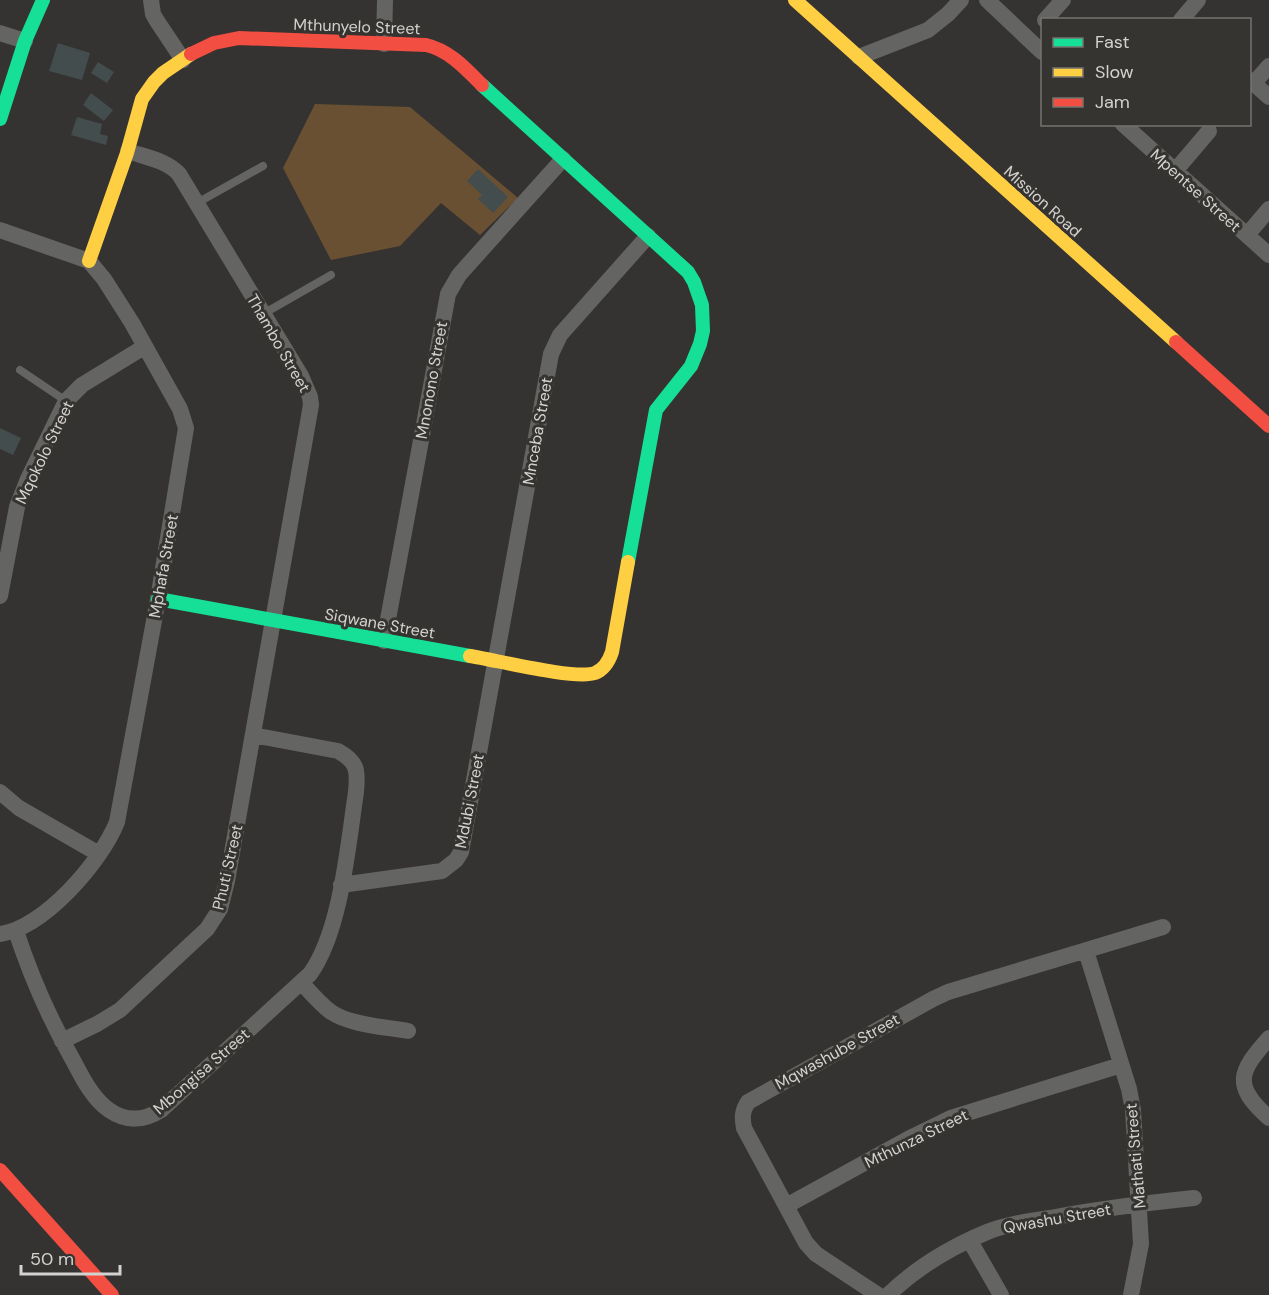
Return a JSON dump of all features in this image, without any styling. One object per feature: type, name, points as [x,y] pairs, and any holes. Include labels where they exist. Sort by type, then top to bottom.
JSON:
[{"type":"street","points":[[0,119],[25,40],[43,0]]},
{"type":"street","points":[[151,0],[156,21],[183,60]]},
{"type":"street","points":[[384,44],[385,0]]},
{"type":"street","name":"Mission Road","points":[[795,0],[1269,426]]},
{"type":"street","points":[[859,57],[928,30],[961,0]]},
{"type":"street","points":[[987,0],[1041,51]]},
{"type":"street","points":[[1047,18],[1063,0]]},
{"type":"street","points":[[1183,18],[1198,0]]},
{"type":"street","points":[[1028,39],[1041,24]]},
{"type":"street","points":[[0,33],[25,40]]},
{"type":"street","name":"Mthunyelo Street","points":[[89,261],[128,151],[140,104],[146,92],[168,70],[204,46],[228,38],[426,45],[444,51],[688,272],[695,280],[700,294],[702,324],[698,352],[692,365],[656,410],[612,652],[605,667],[597,673]]},
{"type":"street","points":[[1269,66],[1252,82],[1269,97]]},
{"type":"street","name":"Mpentse Street","points":[[1125,126],[1269,255]]},
{"type":"street","points":[[1175,171],[1209,131]]},
{"type":"street","name":"Thambo Street","points":[[128,151],[173,168],[179,174],[307,387],[311,405],[272,621]]},
{"type":"street","name":"Mnonono Street","points":[[384,641],[448,294],[459,275],[563,159]]},
{"type":"street","points":[[1246,235],[1269,209]]},
{"type":"street","points":[[0,230],[89,261]]},
{"type":"street","name":"Mnceba Street","points":[[495,660],[554,348],[560,335],[648,236]]},
{"type":"street","name":"Mphafa Street","points":[[8,933],[42,914],[60,898],[99,854],[111,836],[121,804],[186,428],[180,408],[113,292],[89,261]]},
{"type":"street","name":"Mqokolo Street","points":[[0,596],[16,507],[66,401],[82,385],[144,347]]},
{"type":"street","name":"Siqwane Street","points":[[158,599],[577,675],[597,673]]},
{"type":"street","name":"Phuti Street","points":[[62,1041],[120,1010],[207,929],[220,909],[227,881],[272,621]]},
{"type":"street","name":"Mdubi Street","points":[[341,885],[433,873],[450,866],[456,860],[464,840],[495,660]]},
{"type":"street","name":"Mbongisa Street","points":[[8,933],[62,1041],[86,1084],[100,1102],[110,1111],[122,1116],[141,1119],[161,1110],[315,968],[325,950],[341,885],[358,777],[356,767],[351,760],[338,751],[253,735]]},
{"type":"street","points":[[2,798],[99,854]]},
{"type":"street","name":"Mqwashube Street","points":[[878,1295],[816,1254],[806,1243],[744,1128],[742,1118],[748,1102],[933,999],[970,985],[1163,927]]},
{"type":"street","name":"Mathati Street","points":[[1086,951],[1133,1110],[1141,1244],[1131,1295]]},
{"type":"street","points":[[301,982],[331,1012],[340,1017],[408,1031]]},
{"type":"street","points":[[1269,1038],[1246,1067],[1243,1084],[1251,1101],[1269,1118]]},
{"type":"street","name":"Mthunza Street","points":[[786,1206],[908,1138],[951,1118],[1121,1065]]},
{"type":"street","points":[[0,1170],[112,1295]]},
{"type":"street","name":"Qwashu Street","points":[[888,1295],[906,1277],[920,1268],[988,1232],[1009,1225],[1139,1204],[1194,1198]]},
{"type":"street","points":[[970,1241],[1001,1295]]},
{"type":"lane","points":[[197,203],[263,166]]},
{"type":"lane","points":[[263,314],[331,275]]},
{"type":"lane","points":[[20,370],[66,401]]},
{"type":"shaded area","points":[[315,104],[410,107],[518,198],[480,235],[441,203],[400,246],[331,260],[283,168]]},
{"type":"building","points":[[58,43],[90,53],[82,80],[49,71]]},
{"type":"building","points":[[98,62],[114,72],[107,83],[91,73]]},
{"type":"building","points":[[91,93],[113,110],[104,121],[83,105]]},
{"type":"building","points":[[77,117],[102,124],[100,134],[108,136],[106,145],[71,135]]},
{"type":"building","points":[[478,169],[508,197],[493,213],[478,199],[482,195],[467,181]]},
{"type":"building","points":[[0,428],[21,438],[13,455],[0,449]]},
{"type":"traffic: fast","points":[[0,119],[25,41],[43,0]]},
{"type":"traffic: fast","points":[[482,85],[688,272],[702,305],[703,331],[691,366],[656,410],[628,562]]},
{"type":"traffic: fast","points":[[158,599],[470,656]]},
{"type":"traffic: slow","points":[[795,0],[1176,342]]},
{"type":"traffic: slow","points":[[89,261],[127,153],[142,99],[163,73],[191,54]]},
{"type":"traffic: slow","points":[[470,656],[571,674],[595,673],[606,664],[612,652],[628,562]]},
{"type":"traffic: jam","points":[[191,54],[214,43],[239,38],[426,45],[450,56],[482,85]]},
{"type":"traffic: jam","points":[[1176,342],[1269,426]]},
{"type":"traffic: jam","points":[[0,1170],[112,1295]]}]
